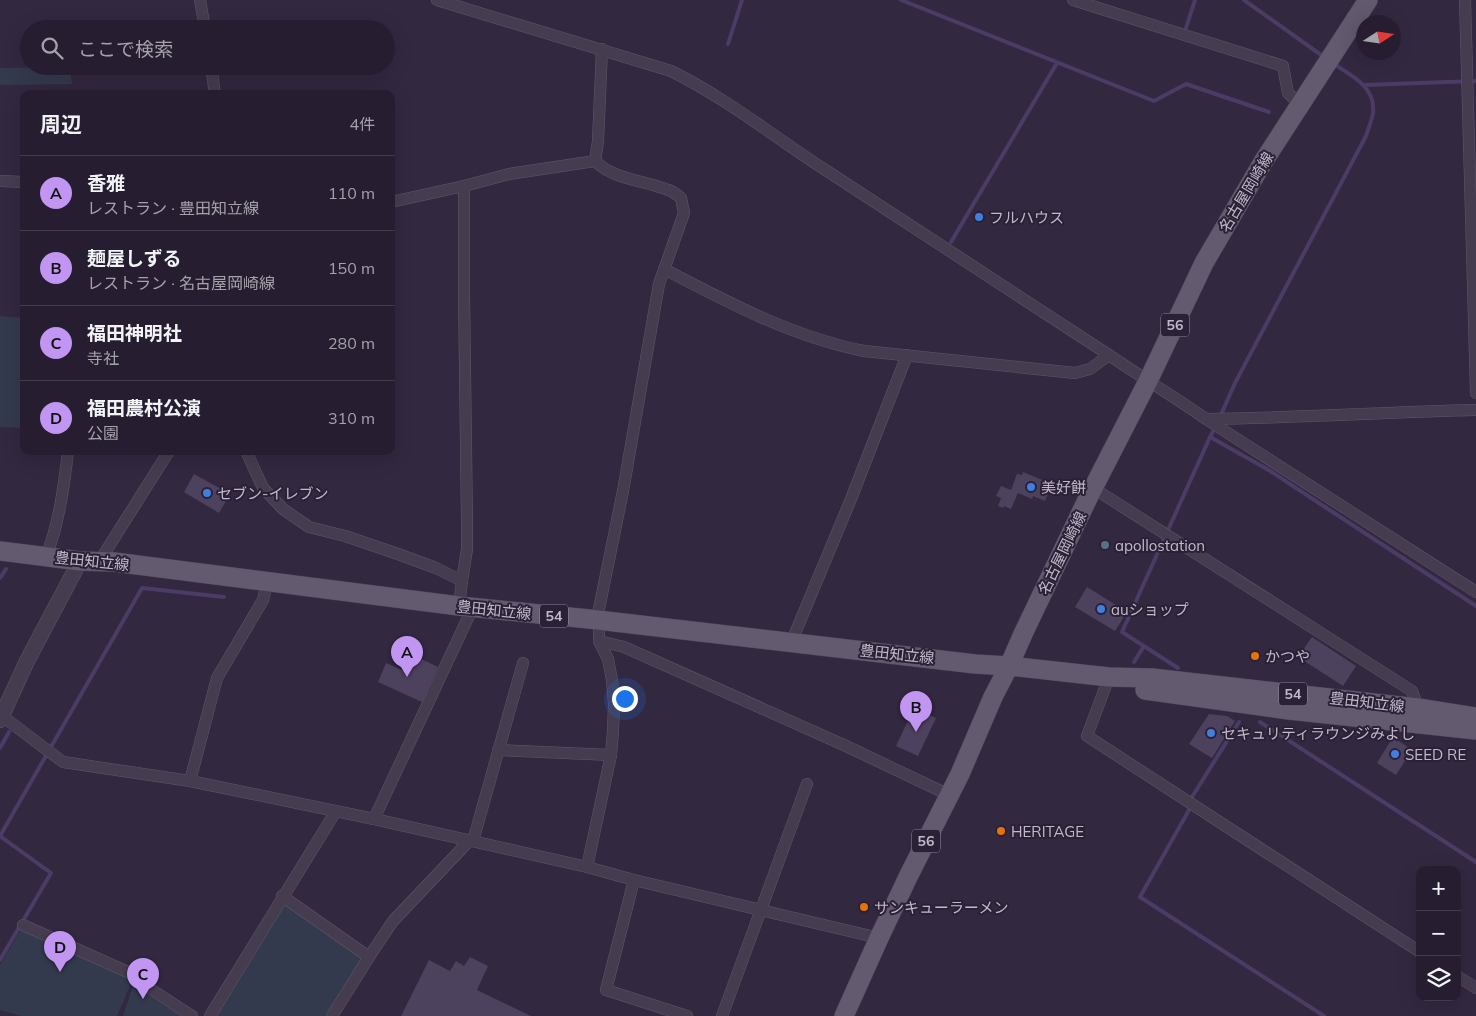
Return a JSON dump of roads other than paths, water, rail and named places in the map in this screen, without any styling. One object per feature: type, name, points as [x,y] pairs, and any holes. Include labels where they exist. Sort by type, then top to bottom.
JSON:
[{"type":"main road","name":"名古屋岡崎線","points":[[844,1016],[879,938],[960,774],[993,697],[1023,634],[1204,263],[1263,162],[1368,0]]},
{"type":"main road","name":"豊田知立線","points":[[0,551],[114,562],[466,606],[976,664],[1109,677],[1152,678],[1418,708],[1476,717]]},
{"type":"main road","name":"豊田知立線","points":[[1109,677],[1157,692],[1289,710],[1476,730]]},
{"type":"street","points":[[200,0],[203,20]]},
{"type":"street","points":[[437,0],[602,49],[671,72],[718,96],[796,151],[1109,354],[1206,420],[1476,592]]},
{"type":"street","points":[[1073,0],[1283,66],[1288,93],[1301,105]]},
{"type":"street","points":[[1465,0],[1476,393]]},
{"type":"street","points":[[595,161],[598,141],[602,49]]},
{"type":"street","points":[[212,75],[214,90]]},
{"type":"street","points":[[395,201],[509,174],[595,161]]},
{"type":"street","points":[[587,867],[611,755],[614,704],[608,659],[600,641],[599,609],[623,491],[659,284],[684,213],[681,198],[670,190],[603,169],[595,161]]},
{"type":"street","points":[[0,181],[20,182]]},
{"type":"street","points":[[374,819],[466,606],[462,581],[467,550],[464,186]]},
{"type":"street","points":[[664,269],[762,318],[839,346],[864,351],[1075,373],[1090,369],[1109,354]]},
{"type":"street","points":[[791,643],[855,490],[907,355]]},
{"type":"street","points":[[1206,420],[1285,418],[1408,411],[1476,410]]},
{"type":"street","points":[[46,556],[54,536],[67,455]]},
{"type":"street","points":[[166,455],[89,561],[72,574],[27,661],[1,718],[63,762],[190,782],[472,840],[879,938]]},
{"type":"street","points":[[248,455],[263,488],[283,509],[309,527],[345,536],[398,554],[436,568],[462,581]]},
{"type":"street","points":[[1093,488],[1412,691],[1418,708]]},
{"type":"street","points":[[190,782],[218,678],[263,600],[267,582]]},
{"type":"street","points":[[600,641],[633,651],[846,746],[949,795]]},
{"type":"street","points":[[332,1016],[393,921],[472,840],[523,663]]},
{"type":"street","points":[[1109,677],[1087,736],[1416,949]]},
{"type":"street","points":[[498,750],[611,755]]},
{"type":"street","points":[[722,1016],[807,784]]},
{"type":"street","points":[[210,1016],[336,811]]},
{"type":"street","points":[[634,880],[606,990],[688,1016]]},
{"type":"street","points":[[282,896],[369,957]]},
{"type":"street","points":[[23,925],[130,973],[192,1016]]},
{"type":"street","points":[[1461,979],[1476,988]]},
{"type":"waterway","points":[[728,44],[742,0]]},
{"type":"waterway","points":[[901,0],[1154,101],[1186,84],[1269,112]]},
{"type":"waterway","points":[[1186,28],[1195,0]]},
{"type":"waterway","points":[[1244,0],[1324,57]]},
{"type":"waterway","points":[[951,242],[1057,63]]},
{"type":"waterway","points":[[1220,417],[1235,383],[1366,136],[1371,122],[1373,104],[1367,89],[1355,78],[1334,64]]},
{"type":"waterway","points":[[1365,85],[1476,81]]},
{"type":"waterway","points":[[1215,428],[1210,437],[1267,469],[1476,606]]},
{"type":"waterway","points":[[1178,668],[1122,632],[1210,437]]},
{"type":"waterway","points":[[0,578],[6,569]]},
{"type":"waterway","points":[[0,960],[51,873],[0,836],[142,588],[224,597]]},
{"type":"waterway","points":[[1134,662],[1144,646]]},
{"type":"waterway","points":[[1192,797],[1239,722]]},
{"type":"waterway","points":[[1260,722],[1476,862]]},
{"type":"waterway","points":[[0,748],[9,732]]},
{"type":"waterway","points":[[1189,810],[1140,897],[1324,1016]]},
{"type":"place","name":"フルハウス","points":[[979,217]]},
{"type":"place","name":"美好餅","points":[[1031,487]]},
{"type":"place","name":"セブン-イレブン","points":[[207,493]]},
{"type":"place","name":"apollostation","points":[[1105,545]]},
{"type":"place","name":"auショップ","points":[[1101,609]]},
{"type":"place","name":"かつや","points":[[1255,656]]},
{"type":"place","name":"香雅","points":[[407,677]]},
{"type":"place","name":"麺屋しずる","points":[[916,732]]},
{"type":"place","name":"セキュリティラウンジみよし","points":[[1211,733]]},
{"type":"place","name":"SEED RE","points":[[1395,754]]},
{"type":"place","name":"HERITAGE","points":[[1001,831]]},
{"type":"place","name":"サンキューラーメン","points":[[864,907]]},
{"type":"place","name":"福田農村公演","points":[[60,972]]},
{"type":"place","name":"福田神明社","points":[[143,999]]}]
